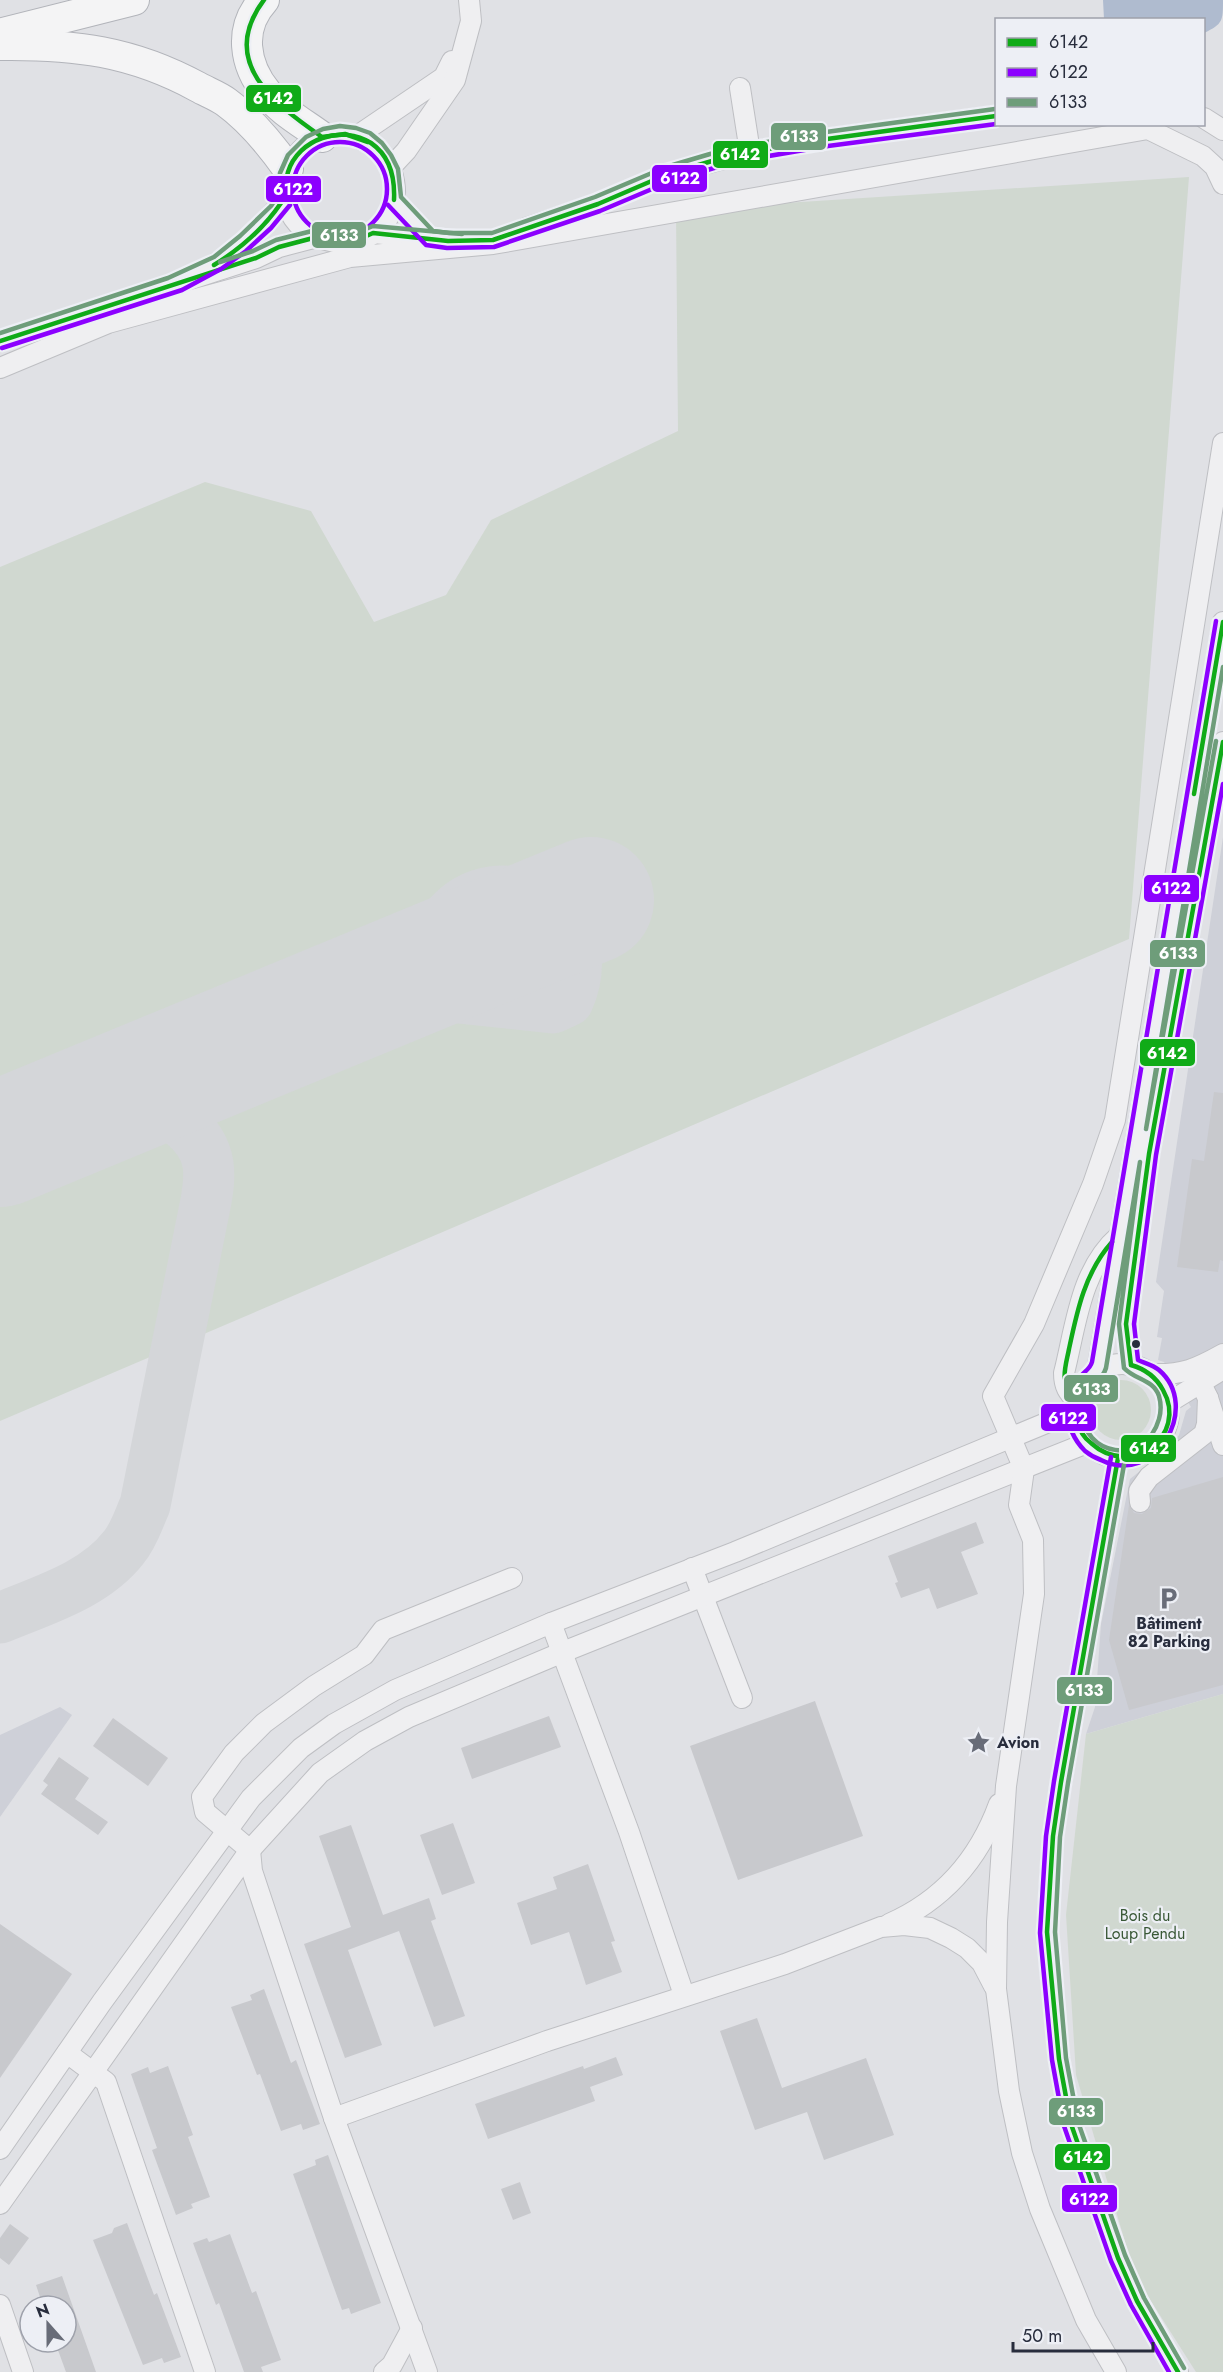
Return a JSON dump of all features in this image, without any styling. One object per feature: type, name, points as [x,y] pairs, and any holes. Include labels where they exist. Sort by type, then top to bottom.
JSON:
[{"type":"highway","points":[[0,34],[134,0]]},
{"type":"highway","points":[[264,0],[247,32],[246,45],[252,70],[267,94],[284,110],[322,137]]},
{"type":"highway","points":[[0,45],[48,44],[126,56],[171,72],[226,102],[267,140],[288,169]]},
{"type":"street","points":[[391,167],[406,151],[455,80],[471,21],[469,0]]},
{"type":"street","points":[[357,136],[444,77],[471,21]]},
{"type":"street","points":[[740,88],[750,152]]},
{"type":"street","points":[[373,233],[448,241],[493,240],[598,204],[668,174],[750,152],[995,116]]},
{"type":"street","points":[[1205,119],[1223,130]]},
{"type":"street","points":[[0,368],[108,323],[350,257],[493,244],[1148,129],[1203,156],[1215,167],[1223,184]]},
{"type":"street","points":[[179,283],[217,263],[266,222],[284,200],[288,169],[301,149],[322,137],[333,134],[357,136],[371,143],[382,153],[391,167],[394,179],[394,200],[384,223],[373,233],[353,242],[334,243],[306,232],[295,220],[284,200]]},
{"type":"street","points":[[394,200],[429,238]]},
{"type":"street","points":[[0,340],[256,258],[279,247],[316,237]]},
{"type":"street","points":[[1116,2372],[1086,2320],[1040,2209],[1022,2153],[1009,2091],[996,1989],[999,1881],[1006,1786],[1034,1594],[1032,1540],[1019,1505],[1024,1469],[993,1396],[1034,1324],[1093,1184],[1114,1119],[1223,443]]},
{"type":"street","points":[[1097,1371],[1220,674],[1223,622]]},
{"type":"street","points":[[1119,1236],[1096,1262],[1086,1285],[1064,1373],[1067,1392],[1076,1406],[1081,1434],[1088,1443],[1105,1455],[1119,1458],[1145,1452],[1157,1442],[1166,1429],[1169,1414],[1168,1403],[1161,1385],[1141,1369],[1125,1324],[1149,1154],[1222,747]]},
{"type":"street","points":[[1141,1369],[1140,1306],[1180,1031],[1223,796]]},
{"type":"street","points":[[1140,1502],[1139,1491],[1149,1477],[1204,1434],[1210,1384],[1223,1354]]},
{"type":"street","points":[[0,2149],[251,1798],[301,1748],[334,1724],[395,1690],[551,1623],[1010,1438],[1076,1406],[1085,1382],[1097,1371],[1108,1366],[1175,1375],[1210,1384]]},
{"type":"street","points":[[1168,1403],[1210,1384]]},
{"type":"street","points":[[1210,1384],[1222,1440]]},
{"type":"street","points":[[0,2204],[250,1850],[320,1773],[365,1741],[409,1717],[563,1652],[1088,1443]]},
{"type":"street","points":[[1119,1458],[1060,1782],[1053,1836],[1047,1932],[1059,2059],[1071,2124],[1118,2258],[1137,2301],[1178,2372]]},
{"type":"street","points":[[692,1568],[742,1698]]},
{"type":"street","points":[[427,2372],[334,2118],[252,1871],[250,1850],[205,1812],[202,1797],[234,1753],[264,1723],[314,1686],[364,1654],[383,1630],[512,1578]]},
{"type":"street","points":[[551,1623],[628,1832],[684,1995]]},
{"type":"street","points":[[334,2118],[547,2041],[785,1964],[881,1927],[923,1907],[944,1890],[980,1847],[1006,1786]]},
{"type":"street","points":[[881,1927],[904,1925],[930,1928],[951,1938],[967,1948],[982,1963],[996,1989]]},
{"type":"street","points":[[67,2053],[106,2082],[205,2372]]},
{"type":"street","points":[[0,2306],[23,2372]]},
{"type":"street","points":[[384,2372],[392,2365],[412,2328]]},
{"type":"shaded area","points":[[1223,837],[1223,1694],[1086,1734],[1095,1707],[1101,1624],[1130,1479],[1168,1449],[1179,1435],[1186,1411],[1191,1407],[1164,1362],[1158,1360],[1162,1338],[1157,1337],[1164,1291],[1156,1282]]},
{"type":"shaded area","points":[[60,1707],[72,1715],[0,1817],[0,1735]]},
{"type":"green space","points":[[1189,177],[1129,939],[0,1421],[0,567],[205,482],[311,511],[374,622],[446,595],[491,520],[678,431],[676,210]]},
{"type":"green space","points":[[1115,1380],[1127,1380],[1138,1385],[1146,1393],[1151,1410],[1149,1422],[1138,1435],[1127,1440],[1115,1440],[1104,1435],[1096,1427],[1091,1416],[1091,1404],[1096,1393],[1104,1385]]},
{"type":"green space","name":"Bois du Loup Pendu","points":[[1223,1694],[1223,2372],[1196,2372],[1135,2276],[1076,2075],[1066,1915],[1086,1734]]},
{"type":"water","points":[[1103,0],[1223,0],[1221,21],[1205,32],[1205,18],[1104,18]]},
{"type":"building","points":[[1214,1092],[1223,1093],[1223,1261],[1220,1260],[1218,1272],[1177,1267],[1192,1159],[1204,1161]]},
{"type":"building","name":"Bâtiment 82 Parking","points":[[1223,1477],[1223,1685],[1129,1710],[1109,1640],[1129,1505],[1134,1513],[1142,1514],[1151,1508],[1152,1498]]},
{"type":"building","points":[[976,1522],[984,1543],[961,1552],[978,1594],[937,1609],[929,1588],[901,1598],[895,1583],[898,1582],[888,1556]]},
{"type":"building","points":[[815,1701],[863,1836],[738,1880],[690,1746]]},
{"type":"building","points":[[549,1716],[561,1747],[472,1779],[461,1748]]},
{"type":"building","points":[[113,1718],[168,1758],[148,1786],[93,1746]]},
{"type":"building","points":[[59,1757],[89,1778],[75,1799],[108,1822],[98,1835],[41,1794],[48,1785],[43,1781]]},
{"type":"building","points":[[453,1823],[475,1883],[442,1895],[420,1835]]},
{"type":"building","points":[[351,1825],[383,1915],[429,1898],[436,1919],[431,1921],[465,2016],[434,2027],[399,1931],[348,1950],[382,2045],[345,2058],[304,1944],[351,1927],[319,1836]]},
{"type":"building","points":[[588,1864],[615,1941],[611,1942],[622,1972],[586,1985],[569,1932],[531,1945],[517,1903],[557,1889],[553,1877]]},
{"type":"building","points":[[0,1924],[72,1974],[0,2078]]},
{"type":"building","points":[[264,1989],[291,2063],[296,2060],[320,2124],[303,2130],[301,2124],[281,2131],[260,2074],[257,2075],[231,2007],[252,2000],[250,1995]]},
{"type":"building","points":[[757,2018],[782,2088],[866,2058],[894,2135],[824,2160],[807,2112],[755,2130],[720,2031]]},
{"type":"building","points":[[616,2057],[623,2075],[590,2087],[595,2101],[488,2139],[475,2104],[583,2066],[584,2069]]},
{"type":"building","points":[[168,2066],[193,2135],[188,2137],[210,2197],[191,2204],[193,2208],[176,2215],[152,2150],[157,2148],[131,2074],[148,2067],[150,2073]]},
{"type":"building","points":[[328,2155],[381,2303],[351,2314],[349,2308],[342,2310],[293,2174],[316,2165],[315,2160]]},
{"type":"building","points":[[520,2182],[531,2213],[513,2220],[501,2189]]},
{"type":"building","points":[[127,2223],[154,2295],[157,2293],[181,2357],[164,2363],[162,2358],[143,2365],[93,2240],[112,2233],[114,2228]]},
{"type":"building","points":[[10,2224],[29,2238],[9,2265],[0,2258],[0,2238]]},
{"type":"building","points":[[230,2234],[252,2293],[256,2291],[281,2360],[261,2367],[263,2372],[244,2372],[219,2303],[216,2305],[193,2243],[207,2238],[209,2242]]},
{"type":"building","points":[[62,2276],[68,2294],[39,2294],[36,2285]]},
{"type":"building","points":[[78,2321],[96,2372],[66,2372],[59,2354],[78,2354]]},
{"type":"taxiway","points":[[375,989],[553,1008],[568,1001],[576,970],[573,942],[560,919],[541,902],[518,893],[492,892],[467,900],[445,920],[436,937],[428,968]]},
{"type":"taxiway","points":[[0,1618],[50,1598],[98,1572],[124,1547],[133,1532],[145,1505],[207,1196],[209,1174],[205,1153],[193,1134],[175,1118],[154,1108],[135,1105],[110,1106],[78,1112]]},
{"type":"runway","points":[[0,1144],[591,900]]},
{"type":"transit line","name":"6142","points":[[264,0],[251,22],[247,43],[249,62],[258,79],[286,110],[322,137],[345,134],[368,142]]},
{"type":"transit line","name":"6133","points":[[0,333],[168,278],[214,257],[271,206],[277,197],[280,173],[288,155],[306,137],[323,129],[340,126],[356,128],[370,133],[382,143],[398,169],[401,197],[433,231],[492,233],[595,197],[666,167],[710,154],[826,132],[995,109]]},
{"type":"transit line","name":"6142","points":[[0,341],[256,258],[279,247],[317,237],[334,243],[353,242],[373,233],[448,241],[493,240],[598,204],[668,174],[712,161],[827,139],[995,116]]},
{"type":"transit line","name":"6122","points":[[388,205],[426,245],[447,248],[494,247],[600,211],[671,181],[714,168],[751,159],[828,146],[995,124]]},
{"type":"transit line","name":"6142","points":[[214,265],[242,245],[267,221],[283,199],[288,172],[293,161],[311,143],[322,138],[335,135],[360,137],[377,148],[390,168],[394,184],[394,200]]},
{"type":"transit line","name":"6122","points":[[340,142],[358,146],[373,156],[383,171],[387,189],[383,207],[373,222],[358,232],[340,236],[322,232],[307,222],[297,207],[293,189],[297,171],[307,156],[322,146],[340,142]]},
{"type":"transit line","name":"6122","points":[[2,348],[182,290],[221,269],[246,251],[271,228],[290,205]]},
{"type":"transit line","name":"6133","points":[[220,262],[253,251],[276,240],[316,230],[335,235],[351,235],[373,226],[462,234]]},
{"type":"transit line","name":"6122","points":[[1216,621],[1092,1362],[1076,1383],[1068,1405],[1070,1427],[1081,1447],[1097,1458],[1121,1465],[1139,1463],[1154,1453],[1166,1439],[1174,1422],[1176,1403],[1171,1386],[1159,1370],[1138,1360],[1134,1324],[1156,1155],[1223,784]]},
{"type":"transit line","name":"6142","points":[[1194,794],[1223,622]]},
{"type":"transit line","name":"6133","points":[[1216,741],[1146,1129],[1223,667]]},
{"type":"transit line","name":"6142","points":[[1131,1365],[1126,1324],[1149,1154],[1223,742]]},
{"type":"transit line","name":"6133","points":[[1140,1162],[1119,1324],[1124,1368],[1153,1386],[1160,1399],[1160,1410],[1152,1435],[1141,1445],[1128,1450],[1115,1450],[1102,1446],[1092,1438],[1085,1426],[1083,1411],[1089,1391],[1104,1374],[1106,1368],[1140,1162]]},
{"type":"transit line","name":"6142","points":[[1077,1401],[1068,1390],[1065,1378],[1072,1335],[1083,1292],[1095,1266],[1112,1242]]},
{"type":"transit line","name":"6142","points":[[1077,1401],[1077,1420],[1082,1433],[1088,1441],[1106,1453],[1122,1456],[1138,1454],[1151,1447],[1162,1436],[1168,1423],[1169,1407],[1157,1381],[1145,1371],[1131,1365]]},
{"type":"transit line","name":"6122","points":[[1111,1457],[1054,1781],[1046,1836],[1040,1933],[1052,2060],[1064,2126],[1111,2261],[1131,2305],[1169,2372]]},
{"type":"transit line","name":"6142","points":[[1118,1458],[1061,1782],[1053,1836],[1047,1932],[1059,2059],[1071,2124],[1118,2258],[1137,2301],[1178,2372]]},
{"type":"transit line","name":"6133","points":[[1125,1459],[1060,1837],[1055,1932],[1066,2058],[1078,2122],[1125,2255],[1144,2298],[1184,2368]]},
{"type":"place","name":"Bâtiment 82 Parking","points":[[1169,1598]]},
{"type":"place","name":"Avion","points":[[979,1742]]}]
